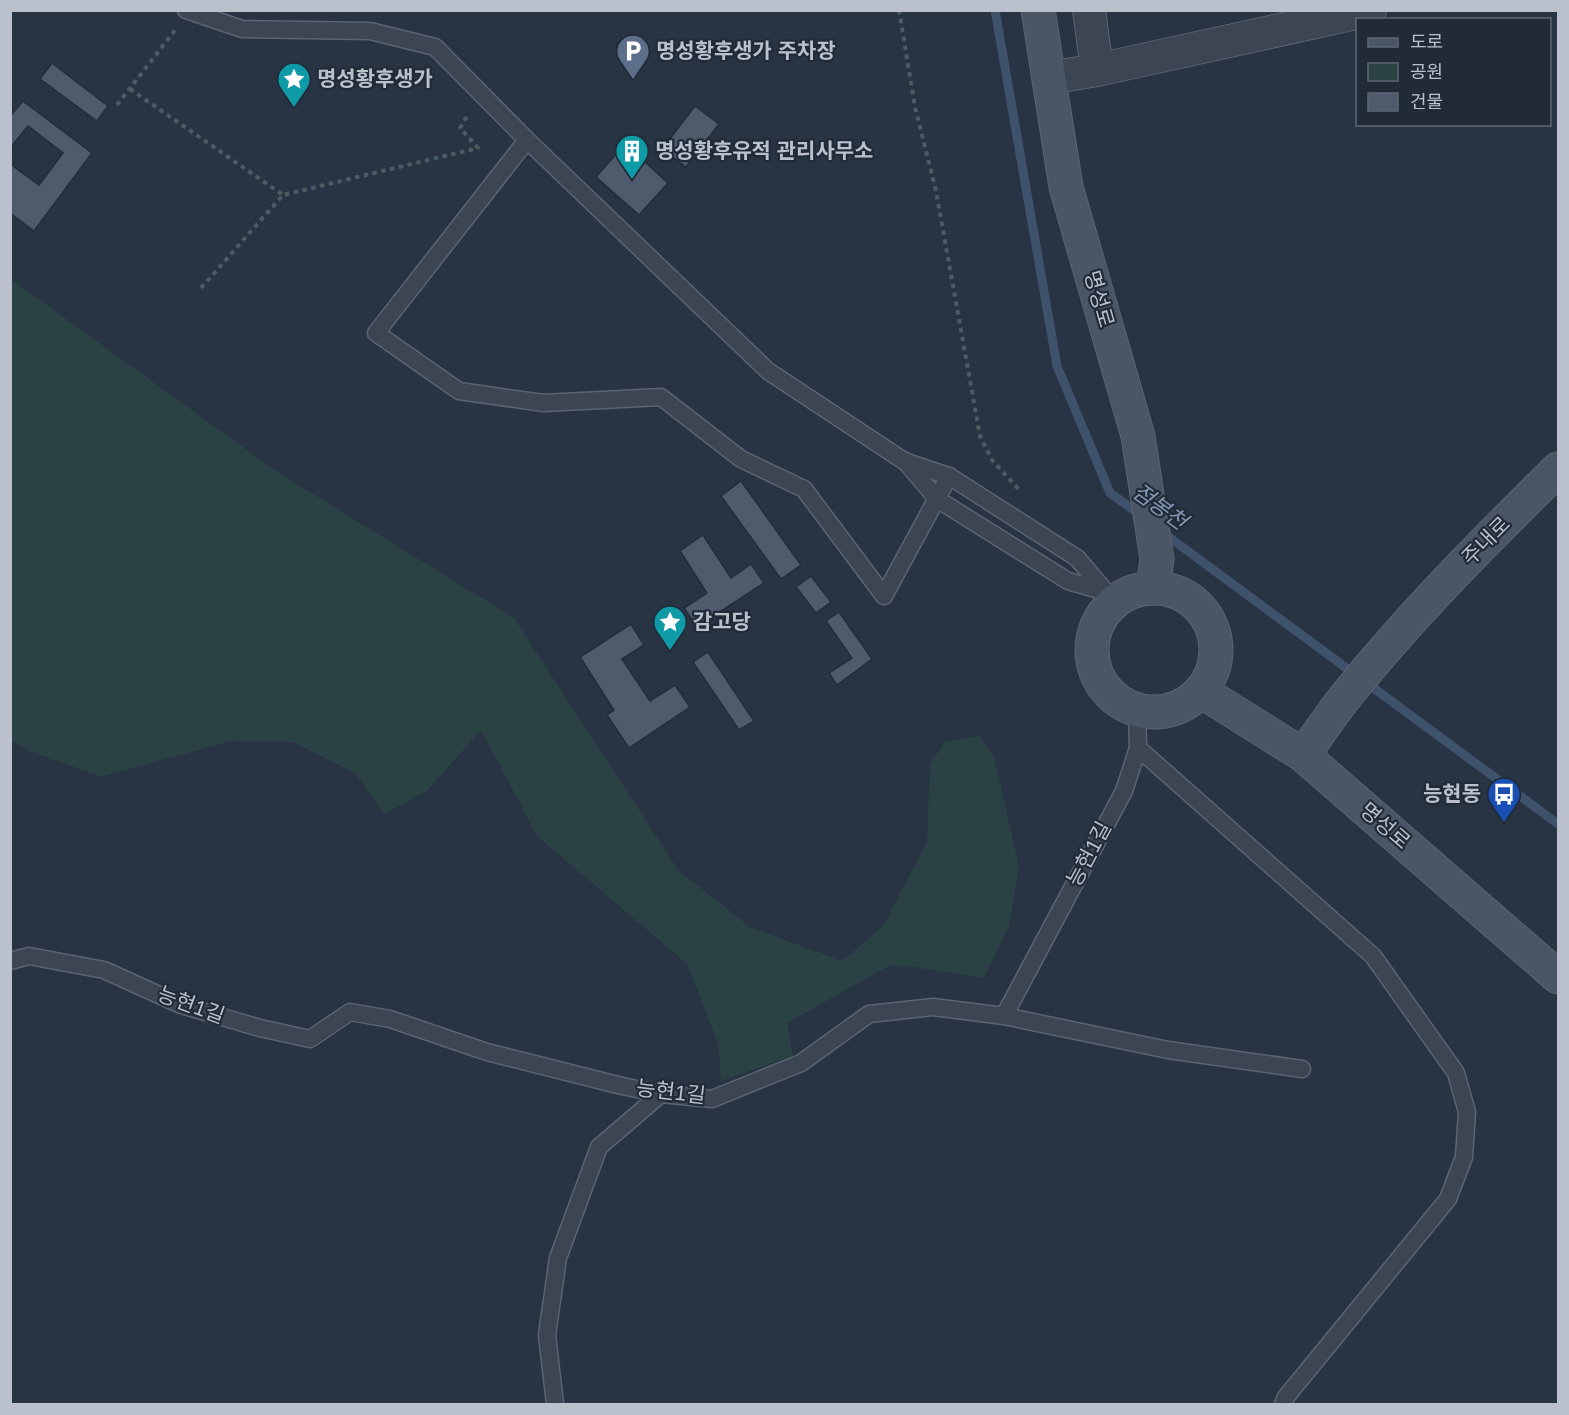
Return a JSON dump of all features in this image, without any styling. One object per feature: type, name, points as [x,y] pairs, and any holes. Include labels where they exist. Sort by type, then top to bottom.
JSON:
[{"type":"street","name":"명성로","points":[[1038,10],[1066,187],[1138,436],[1155,573]]},
{"type":"street","points":[[1089,10],[1098,70]]},
{"type":"street","points":[[1049,78],[1098,70],[1370,10]]},
{"type":"street","name":"주내로","points":[[1303,755],[1345,697],[1415,616],[1481,545],[1558,469]]},
{"type":"street","points":[[1155,573],[1163,588],[1183,595],[1200,607],[1211,625],[1216,644],[1215,665],[1207,684],[1193,699],[1175,709],[1155,713],[1137,712],[1117,700],[1102,685],[1094,667],[1092,646],[1096,626],[1108,608],[1110,598],[1124,596],[1155,573]]},
{"type":"street","name":"명성로","points":[[1201,691],[1303,755],[1558,976]]},
{"type":"lane","points":[[186,11],[242,29],[369,31],[435,47],[528,140],[768,371],[904,460],[950,476],[1077,558],[1110,598]]},
{"type":"lane","points":[[528,140],[376,333],[459,391],[543,403],[661,397],[741,459],[804,489],[884,596],[950,476]]},
{"type":"lane","points":[[904,460],[937,499],[1068,580],[1110,598]]},
{"type":"lane","name":"능현1길","points":[[10,961],[29,956],[104,970],[181,1005],[260,1028],[310,1039],[350,1012],[390,1019],[487,1052],[661,1094],[712,1100],[801,1063],[869,1014],[933,1007],[1004,1016],[1124,791],[1138,748],[1137,712]]},
{"type":"lane","points":[[1138,748],[1373,956],[1456,1073],[1467,1112],[1464,1157],[1448,1199],[1286,1397],[1283,1404]]},
{"type":"lane","points":[[1004,1016],[1168,1050],[1302,1069]]},
{"type":"lane","points":[[555,1404],[546,1335],[558,1258],[599,1147],[661,1094]]},
{"type":"path","points":[[898,10],[915,107],[936,191],[980,436],[992,460],[1027,498]]},
{"type":"path","points":[[117,105],[174,32],[186,11]]},
{"type":"path","points":[[130,89],[283,195]]},
{"type":"path","points":[[201,288],[283,195],[478,148],[460,128],[482,94]]},
{"type":"green space","points":[[11,279],[276,471],[514,618],[679,871],[750,927],[842,961],[883,926],[927,842],[930,764],[946,741],[979,736],[994,757],[1019,867],[1009,926],[984,978],[913,967],[889,966],[787,1023],[793,1056],[721,1081],[718,1043],[687,964],[537,836],[481,730],[427,791],[384,814],[355,773],[293,742],[231,741],[101,777],[30,751],[11,741]]},
{"type":"building","points":[[52,63],[108,106],[97,121],[40,79]]},
{"type":"building","points":[[23,101],[92,153],[34,231],[10,213],[10,164],[39,185],[63,153],[28,126],[10,148],[10,116]]},
{"type":"building","points":[[695,106],[719,124],[686,167],[662,149]]},
{"type":"building","name":"명성황후유적 관리사무소","points":[[625,144],[668,183],[639,215],[596,177]]},
{"type":"building","points":[[741,481],[801,565],[781,579],[721,496]]},
{"type":"building","points":[[703,535],[731,578],[751,564],[764,583],[697,627],[684,608],[707,593],[680,551]]},
{"type":"building","points":[[811,576],[831,602],[816,613],[796,587]]},
{"type":"building","points":[[839,612],[872,659],[837,685],[829,673],[852,658],[826,621]]},
{"type":"building","points":[[631,624],[644,645],[622,659],[650,701],[675,685],[690,707],[629,748],[607,715],[614,710],[580,657]]},
{"type":"building","points":[[708,652],[754,721],[739,730],[693,662]]},
{"type":"waterway","name":"점봉천","points":[[995,10],[1057,366],[1110,493],[1142,516]]},
{"type":"waterway","name":"점봉천","points":[[1162,532],[1558,824]]},
{"type":"place","name":"명성황후생가 주차장","points":[[633,80]]},
{"type":"place","name":"명성황후생가","points":[[294,108]]},
{"type":"place","name":"명성황후유적 관리사무소","points":[[632,180]]},
{"type":"place","name":"감고당","points":[[670,651]]},
{"type":"place","name":"능현동","points":[[1504,823]]}]
